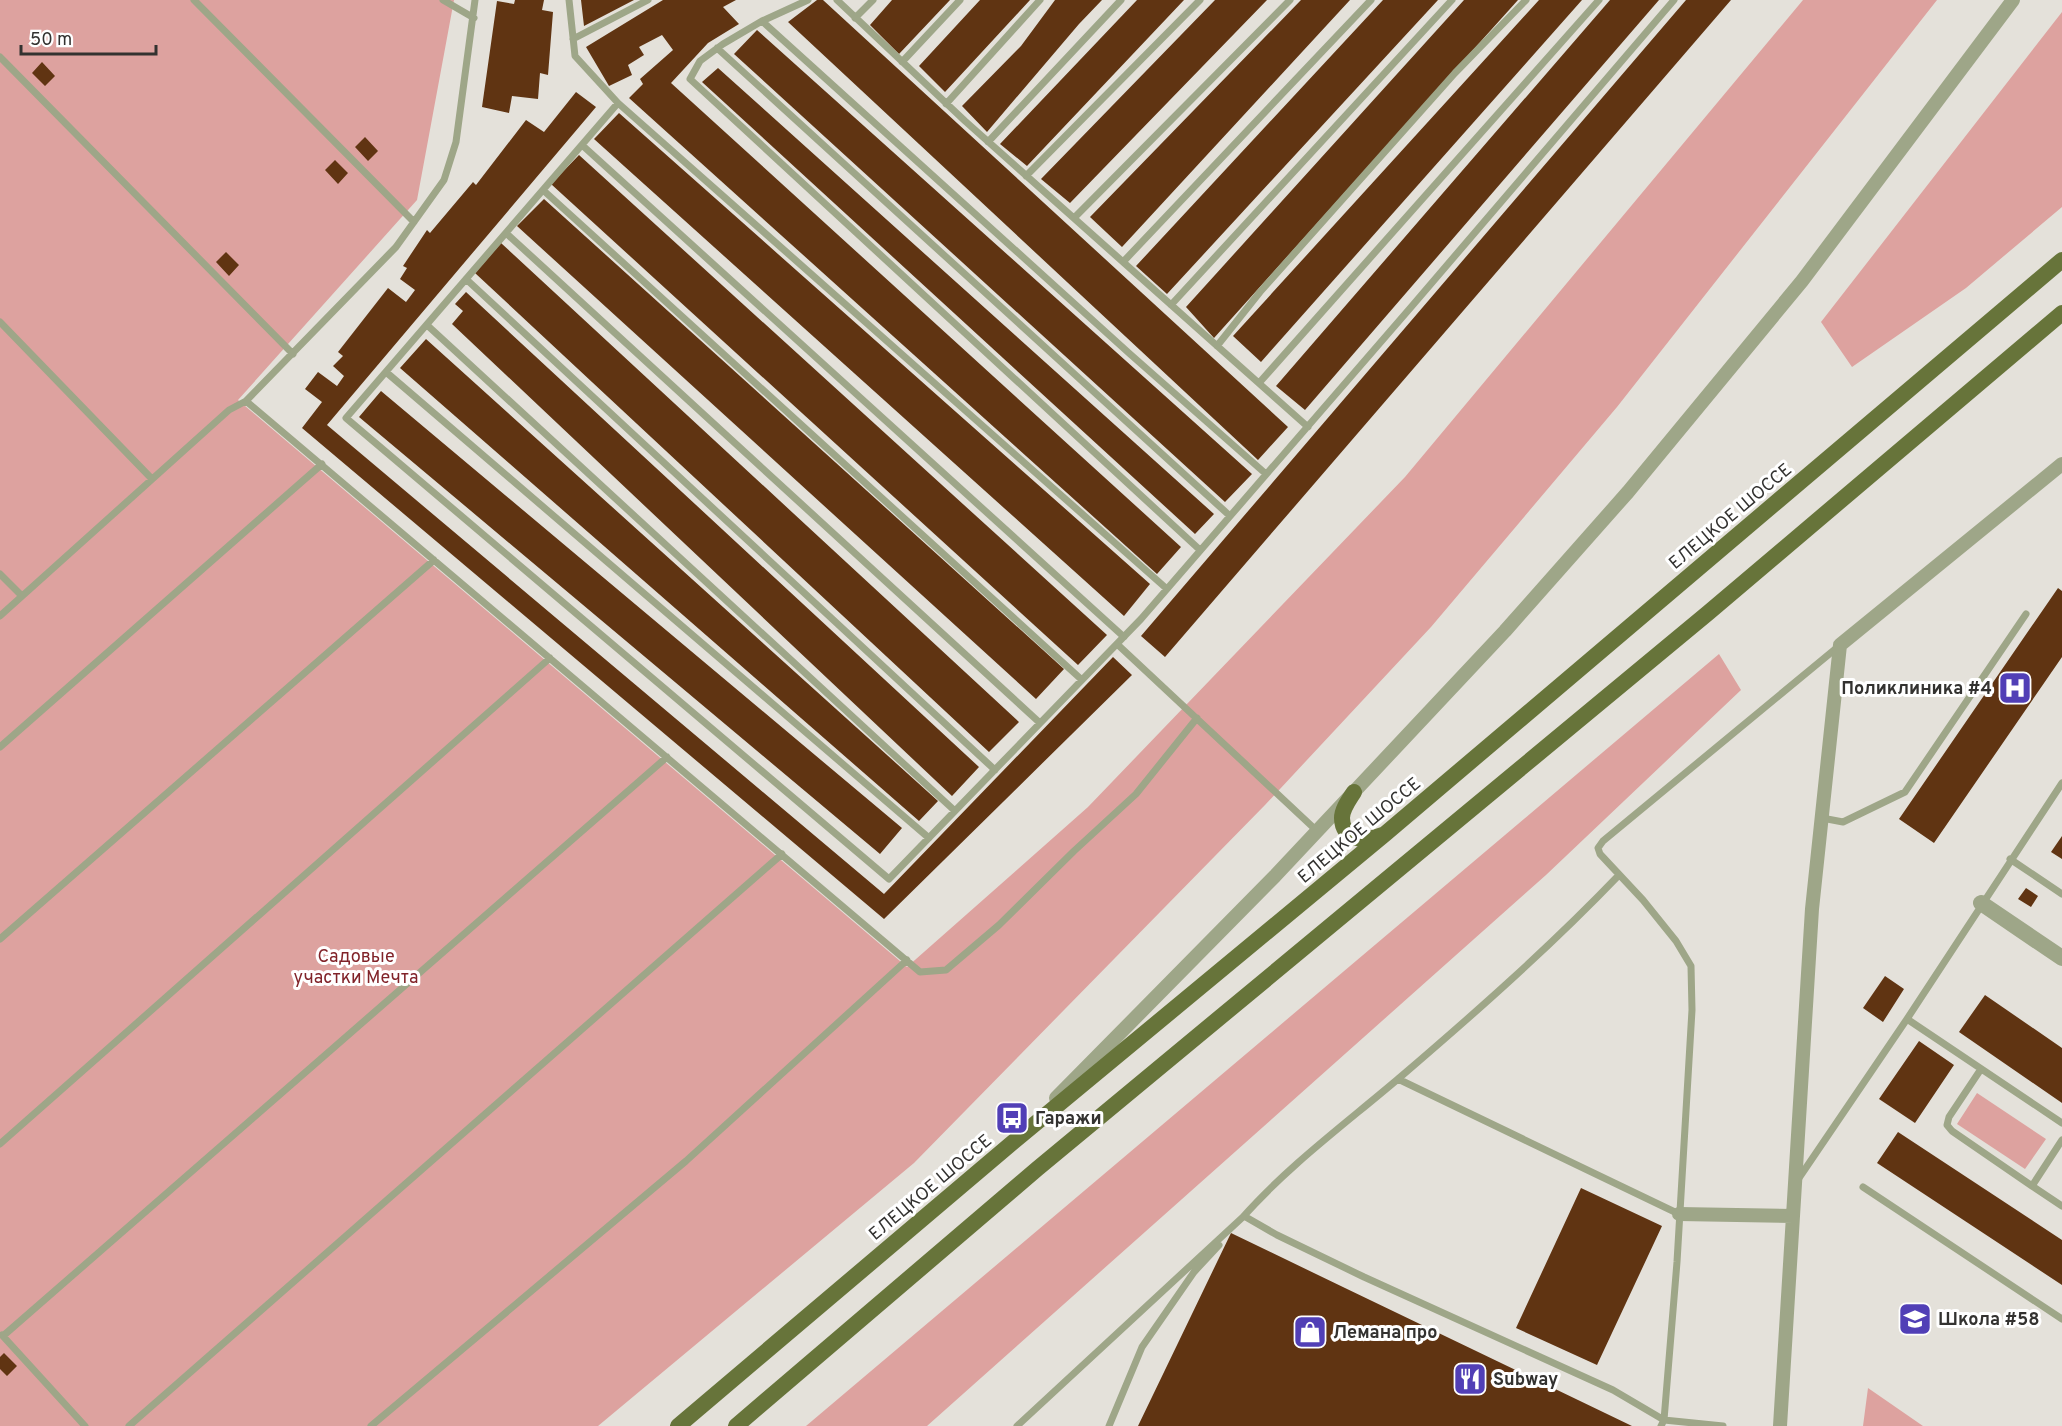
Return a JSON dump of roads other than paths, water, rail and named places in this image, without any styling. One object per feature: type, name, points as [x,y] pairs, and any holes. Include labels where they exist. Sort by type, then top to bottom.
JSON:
[{"type":"main road","name":"ЕЛЕЦКОЕ ШОССЕ","points":[[678,1426],[1012,1143],[1385,834],[2062,260]]},
{"type":"main road","points":[[736,1426],[1037,1169],[1708,613],[2062,313]]},
{"type":"main road","points":[[1354,792],[1344,810],[1342,820],[1345,829],[1354,838],[1364,840],[1385,834]]},
{"type":"street","points":[[1012,1143],[1354,792],[1505,631],[1629,492],[1802,281],[2013,0]]},
{"type":"street","points":[[1780,1426],[1812,909],[1840,645],[2062,464]]},
{"type":"street","points":[[1981,903],[2062,958]]},
{"type":"street","points":[[1679,1214],[1793,1216]]},
{"type":"lane","points":[[194,0],[414,222]]},
{"type":"lane","points":[[443,0],[474,18]]},
{"type":"lane","points":[[0,616],[229,410],[246,400],[396,247],[444,180],[456,142],[476,0]]},
{"type":"lane","points":[[569,0],[575,56],[618,103],[1167,589]]},
{"type":"lane","points":[[573,39],[648,0]]},
{"type":"lane","points":[[808,0],[762,21],[717,48],[700,61],[690,79],[1200,550]]},
{"type":"lane","points":[[837,0],[946,104],[1308,427]]},
{"type":"lane","points":[[855,18],[873,0]]},
{"type":"lane","points":[[902,62],[960,0]]},
{"type":"lane","points":[[946,104],[1041,0]]},
{"type":"lane","points":[[988,142],[1121,0]]},
{"type":"lane","points":[[1026,176],[1200,0]]},
{"type":"lane","points":[[1074,218],[1290,0]]},
{"type":"lane","points":[[1123,262],[1371,0]]},
{"type":"lane","points":[[1171,305],[1452,0]]},
{"type":"lane","points":[[1217,346],[1260,292],[1361,178],[1455,73],[1526,0]]},
{"type":"lane","points":[[1259,383],[1599,0]]},
{"type":"lane","points":[[618,103],[346,418],[889,879],[1124,637],[1167,589],[1674,0]]},
{"type":"lane","points":[[762,21],[1266,474]]},
{"type":"lane","points":[[717,48],[1230,516]]},
{"type":"lane","points":[[0,57],[293,354]]},
{"type":"lane","points":[[582,145],[1124,637]]},
{"type":"lane","points":[[543,190],[1082,680]]},
{"type":"lane","points":[[506,233],[1040,723]]},
{"type":"lane","points":[[466,279],[995,770]]},
{"type":"lane","points":[[0,322],[152,479]]},
{"type":"lane","points":[[427,325],[955,811]]},
{"type":"lane","points":[[386,372],[929,838]]},
{"type":"lane","points":[[246,400],[920,972],[946,970],[999,925],[1136,794],[1197,718]]},
{"type":"lane","points":[[0,747],[322,464]]},
{"type":"lane","points":[[0,939],[434,560]]},
{"type":"lane","points":[[0,574],[22,596]]},
{"type":"lane","points":[[1822,818],[1843,822],[1905,792],[2026,614]]},
{"type":"lane","points":[[1117,644],[1317,831]]},
{"type":"lane","points":[[1662,1423],[1677,1262],[1692,1010],[1691,966],[1676,941],[1643,900],[1600,854],[1598,848],[1603,841],[1840,645]]},
{"type":"lane","points":[[0,1144],[550,658]]},
{"type":"lane","points":[[85,1426],[2,1335],[667,757]]},
{"type":"lane","points":[[1795,1183],[1907,1019],[1981,903],[2062,783]]},
{"type":"lane","points":[[129,1426],[782,854]]},
{"type":"lane","points":[[2010,860],[2062,894]]},
{"type":"lane","points":[[1109,1426],[1142,1347],[1194,1272],[1260,1198],[1504,985],[1619,875]]},
{"type":"lane","points":[[371,1426],[686,1161],[907,960]]},
{"type":"lane","points":[[1907,1019],[2062,1123]]},
{"type":"lane","points":[[1981,1069],[1949,1118],[1947,1125],[1952,1131],[2062,1206]]},
{"type":"lane","points":[[1398,1079],[1679,1214]]},
{"type":"lane","points":[[2032,1186],[2062,1140]]},
{"type":"lane","points":[[1863,1186],[2062,1319]]},
{"type":"lane","points":[[1244,1216],[1277,1235],[1375,1282],[1613,1390],[1662,1423],[1723,1426]]},
{"type":"lane","points":[[1017,1426],[1244,1216]]},
{"type":"place","name":"Поликлиника #4","points":[[2015,688]]},
{"type":"place","name":"Гаражи","points":[[1012,1118]]},
{"type":"place","name":"Школа #58","points":[[1915,1319]]},
{"type":"place","name":"Лемана про","points":[[1310,1332]]},
{"type":"place","name":"Subway","points":[[1470,1379]]},
{"type":"park label","name":"Садовые участки Мечта","points":[[356,966]]}]
